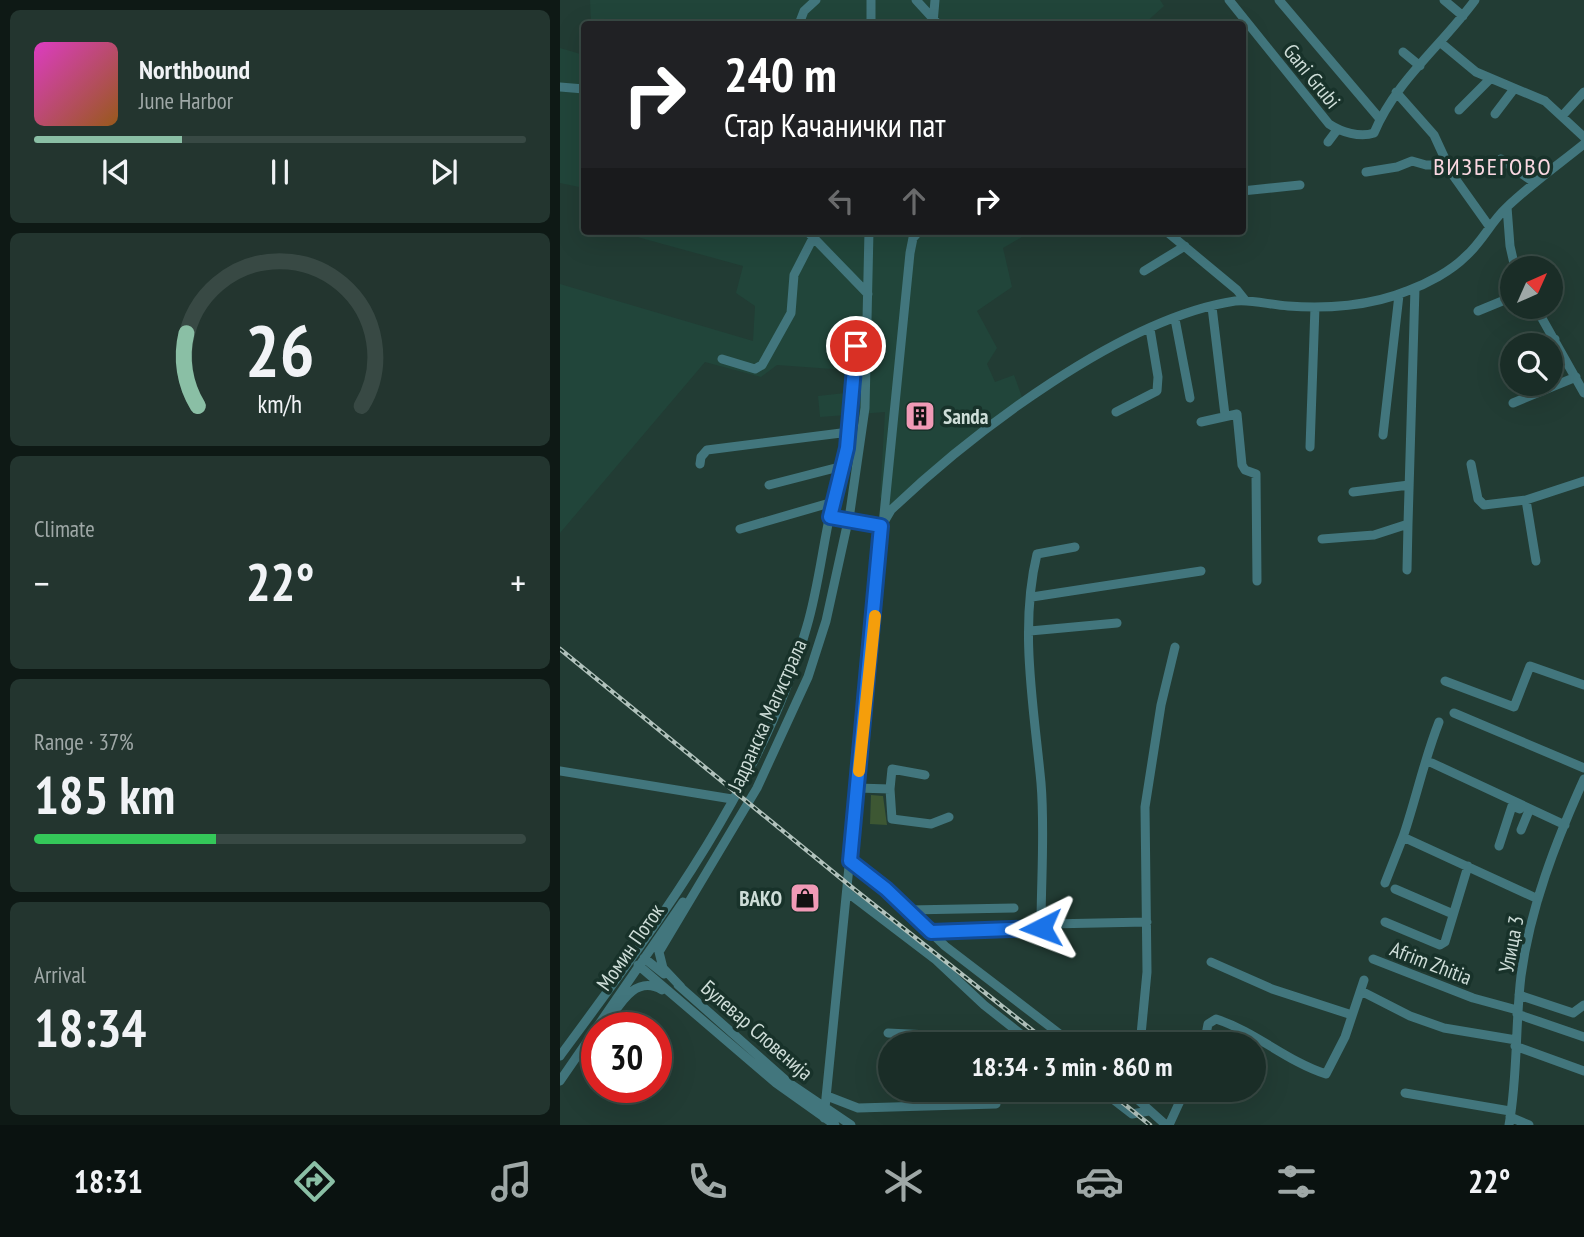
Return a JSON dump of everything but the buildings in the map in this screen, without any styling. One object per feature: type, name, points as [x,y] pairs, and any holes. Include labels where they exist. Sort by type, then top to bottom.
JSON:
[{"type":"street","points":[[800,21],[804,11],[816,0]]},
{"type":"street","points":[[871,0],[871,21]]},
{"type":"street","points":[[916,0],[933,21]]},
{"type":"street","points":[[935,0],[935,21]]},
{"type":"street","name":"Gani Grubi","points":[[1229,0],[1246,21]]},
{"type":"street","name":"Gani Grubi","points":[[1246,21],[1324,119],[1337,130],[1372,135],[1380,119],[1279,0]]},
{"type":"street","points":[[1444,0],[1463,16]]},
{"type":"street","points":[[1380,119],[1396,92],[1441,43],[1475,0]]},
{"type":"street","points":[[1441,43],[1475,72],[1533,94],[1563,115],[1584,137]]},
{"type":"street","points":[[1404,52],[1420,66]]},
{"type":"street","points":[[1459,110],[1490,79]]},
{"type":"street","points":[[560,87],[581,89]]},
{"type":"street","points":[[1495,114],[1514,89]]},
{"type":"street","points":[[1396,92],[1434,135],[1443,150],[1447,165],[1489,226]]},
{"type":"street","points":[[1563,115],[1584,92]]},
{"type":"street","points":[[1328,142],[1337,130]]},
{"type":"street","points":[[881,526],[891,510],[957,451],[1066,374],[1150,329],[1212,307],[1245,300],[1268,305],[1315,307],[1371,302],[1415,288],[1458,263],[1507,206],[1584,144]]},
{"type":"street","points":[[1501,159],[1535,184]]},
{"type":"street","points":[[1366,172],[1396,167],[1412,161],[1426,165],[1447,165]]},
{"type":"street","points":[[1246,191],[1300,184]]},
{"type":"street","points":[[1507,206],[1512,256]]},
{"type":"street","points":[[722,359],[755,369],[762,365],[791,313],[794,275],[810,235],[867,294]]},
{"type":"street","name":"Јадранска Магистрала","points":[[730,835],[757,788],[808,677],[826,621],[850,512],[865,408],[869,235]]},
{"type":"street","points":[[825,1114],[881,526],[910,253],[916,235]]},
{"type":"street","points":[[1171,235],[1237,290],[1245,300]]},
{"type":"street","points":[[1144,271],[1185,246]]},
{"type":"street","points":[[1407,570],[1415,288]]},
{"type":"street","points":[[1382,435],[1399,295]]},
{"type":"street","points":[[1478,311],[1500,302]]},
{"type":"street","points":[[1212,307],[1225,415]]},
{"type":"street","points":[[1310,447],[1315,307]]},
{"type":"street","points":[[1175,319],[1190,398]]},
{"type":"street","points":[[560,1056],[686,878],[732,799],[766,731],[796,661],[813,604],[832,502],[843,466],[849,432],[856,346],[867,324]]},
{"type":"street","points":[[1116,412],[1157,391],[1159,386],[1150,329]]},
{"type":"street","points":[[1563,353],[1584,393]]},
{"type":"street","points":[[1513,403],[1576,377]]},
{"type":"street","points":[[1201,422],[1237,414],[1242,465],[1245,470],[1256,474],[1257,582]]},
{"type":"street","points":[[700,464],[701,457],[707,450],[849,432]]},
{"type":"street","points":[[1471,464],[1480,503],[1489,506],[1526,500],[1584,481]]},
{"type":"street","points":[[769,485],[843,466]]},
{"type":"street","points":[[1353,492],[1409,485]]},
{"type":"street","points":[[1526,500],[1536,561]]},
{"type":"street","points":[[740,529],[832,502]]},
{"type":"street","points":[[830,517],[881,526]]},
{"type":"street","points":[[1322,539],[1374,535],[1408,524]]},
{"type":"street","points":[[1041,928],[1041,786],[1034,722],[1031,597],[1037,554],[1075,547]]},
{"type":"street","points":[[1031,597],[1201,571]]},
{"type":"street","points":[[1030,631],[1117,623]]},
{"type":"street","points":[[1141,1032],[1147,972],[1145,807],[1161,705],[1175,647]]},
{"type":"street","points":[[1445,681],[1514,707],[1530,666],[1584,685]]},
{"type":"street","points":[[1454,713],[1584,768]]},
{"type":"street","points":[[1385,883],[1420,788],[1427,751],[1439,722]]},
{"type":"street","points":[[1432,763],[1564,827]]},
{"type":"street","points":[[925,775],[892,769],[892,819],[931,824],[949,817]]},
{"type":"street","points":[[560,771],[732,799]]},
{"type":"street","name":"Улица 3","points":[[1510,1118],[1519,995],[1538,899],[1584,779]]},
{"type":"street","points":[[857,788],[890,789]]},
{"type":"street","points":[[1499,846],[1513,806],[1564,827]]},
{"type":"street","points":[[1521,830],[1528,813]]},
{"type":"street","points":[[681,987],[663,968],[659,952],[730,835]]},
{"type":"street","name":"Момин Поток","points":[[560,1081],[730,835]]},
{"type":"street","points":[[1403,837],[1538,899]]},
{"type":"street","points":[[850,861],[909,910],[945,946],[1057,1032]]},
{"type":"street","points":[[1385,922],[1440,945],[1444,942],[1468,866]]},
{"type":"street","points":[[1395,889],[1453,914]]},
{"type":"street","points":[[848,893],[936,960],[984,1005],[1018,1032]]},
{"type":"street","points":[[909,910],[1014,908]]},
{"type":"street","points":[[931,932],[1041,928],[1049,924],[1147,922]]},
{"type":"street","name":"Afrim Zhitia","points":[[1373,959],[1584,1037]]},
{"type":"street","name":"Булевар Словенија","points":[[641,962],[681,987],[835,1125]]},
{"type":"street","name":"Булевар Словенија","points":[[641,962],[763,1072],[825,1114],[851,1125]]},
{"type":"street","points":[[1211,962],[1272,989],[1352,1015]]},
{"type":"street","points":[[1266,1043],[1304,1067],[1326,1074],[1343,1042],[1364,980]]},
{"type":"street","points":[[615,1012],[630,992],[642,985],[655,985],[763,1072]]},
{"type":"street","points":[[1361,991],[1410,1016],[1444,1028],[1516,1043],[1584,1071]]},
{"type":"street","points":[[1519,995],[1573,1013],[1584,1005]]},
{"type":"street","points":[[1206,1032],[1208,1024],[1216,1020],[1247,1032]]},
{"type":"street","points":[[572,1064],[581,1055]]},
{"type":"street","points":[[808,1098],[827,1091]]},
{"type":"street","points":[[827,1091],[858,1108],[996,1104]]},
{"type":"street","points":[[1405,1093],[1529,1125]]},
{"type":"street","points":[[1116,1102],[1132,1114],[1149,1111]]},
{"type":"street","points":[[1140,1103],[1167,1125],[1179,1102]]},
{"type":"shaded area","points":[[590,0],[1160,0],[1164,6],[1147,21],[591,21]]},
{"type":"shaded area","points":[[560,48],[581,54],[581,187],[560,183]]},
{"type":"shaded area","points":[[630,235],[1025,235],[1003,248],[1012,287],[977,311],[997,348],[987,364],[995,382],[1014,375],[1023,400],[887,508],[880,497],[885,412],[820,417],[818,396],[845,393],[846,370],[777,365],[761,377],[705,362],[560,533],[560,284],[753,341],[755,306],[736,293],[743,266]]},
{"type":"railway","points":[[560,649],[854,889],[1035,1032]]},
{"type":"railway","points":[[1122,1102],[1150,1125]]},
{"type":"slow traffic","points":[[859,771],[875,616]]},
{"type":"place","name":"Sanda","points":[[920,416]]},
{"type":"place","name":"BAKO","points":[[805,898]]},
{"type":"district","name":"ВИЗБЕГОВО","points":[[1493,166]]},
{"type":"route","points":[[856,346],[847,448],[830,517],[881,526],[877,593],[850,861],[886,889],[931,932],[976,928],[1041,928]]}]
